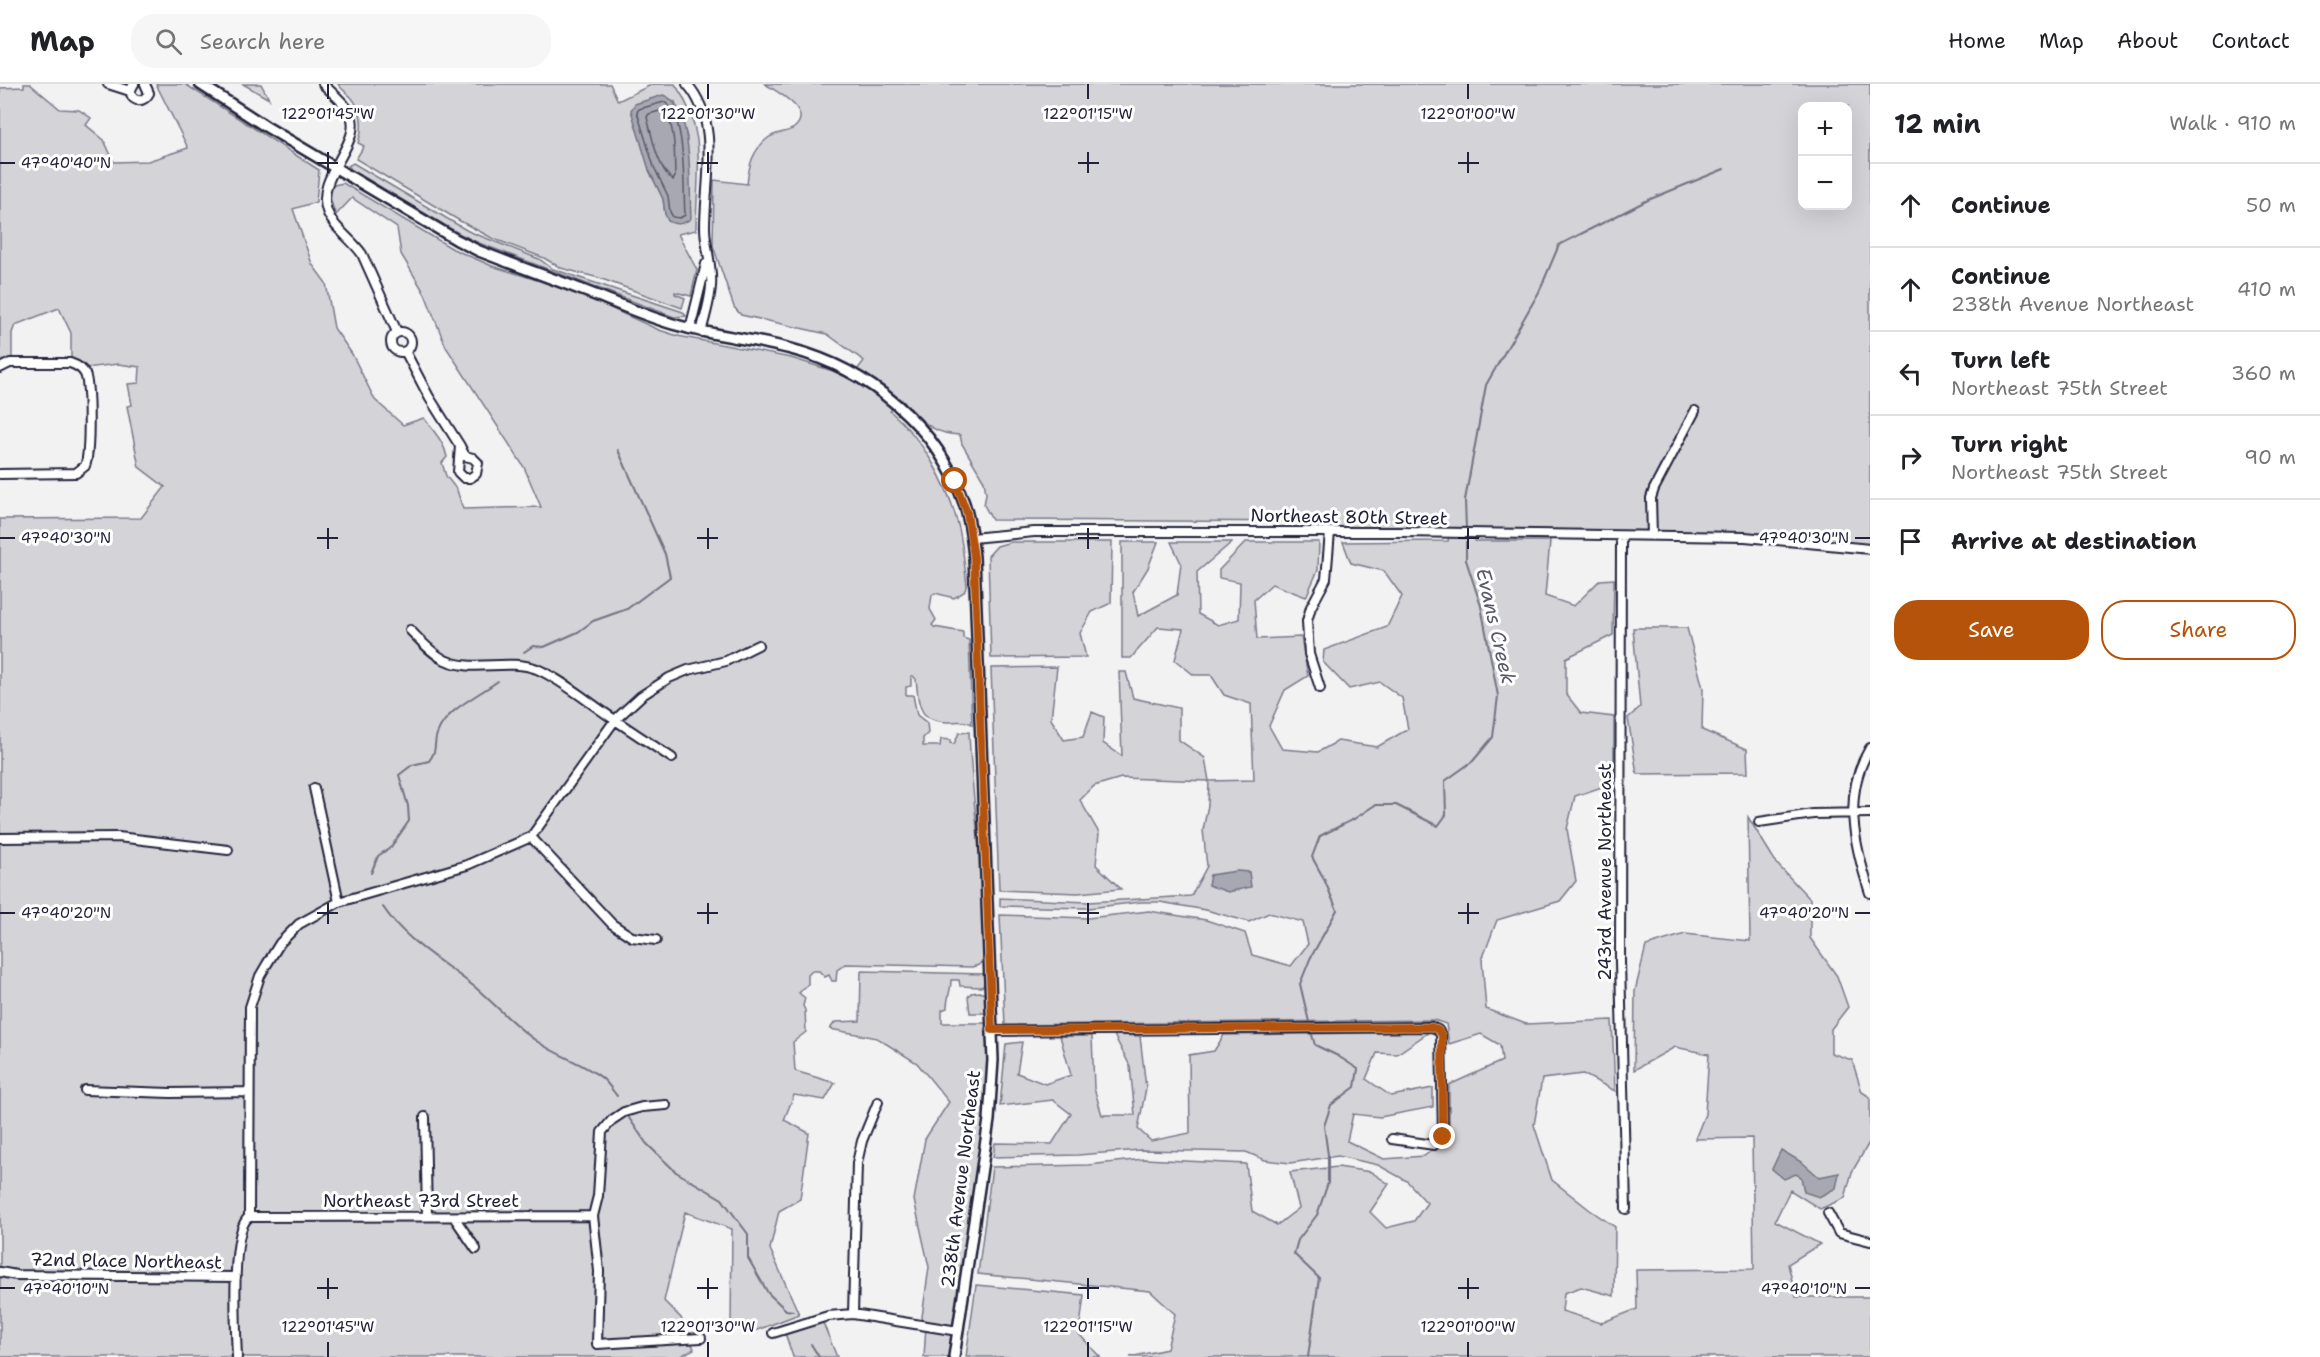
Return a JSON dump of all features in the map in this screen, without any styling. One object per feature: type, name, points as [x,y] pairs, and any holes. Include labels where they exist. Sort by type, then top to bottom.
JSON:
[{"type":"street","points":[[108,84],[132,87],[134,99],[143,100],[149,93],[145,84]]},
{"type":"street","name":"238th Avenue Northeast","points":[[200,84],[265,126],[479,251],[658,320],[701,332],[791,349],[827,360],[849,371],[894,401],[920,429],[947,467],[960,492],[972,538],[992,1030],[989,1120],[954,1357]]},
{"type":"street","points":[[323,84],[349,111],[353,126],[350,138],[324,190],[327,212],[362,254],[397,332]]},
{"type":"street","points":[[687,84],[698,100],[706,122],[708,140],[705,230],[711,286],[701,332]]},
{"type":"street","points":[[690,329],[707,260]]},
{"type":"street","points":[[397,332],[404,332],[411,339],[411,346],[405,351],[397,351],[392,346],[391,340],[397,332]]},
{"type":"street","points":[[405,351],[429,397],[460,446]]},
{"type":"street","points":[[0,368],[10,363],[70,363],[81,369],[86,377],[88,391],[88,454],[85,466],[80,471],[71,474],[0,474]]},
{"type":"street","points":[[1652,536],[1654,489],[1695,411]]},
{"type":"street","name":"Northeast 80th Street","points":[[972,538],[1034,532],[1330,532],[1744,537],[1870,549]]},
{"type":"street","points":[[1320,688],[1309,654],[1307,621],[1311,607],[1326,579],[1330,532]]},
{"type":"street","name":"243rd Avenue Northeast","points":[[1621,536],[1620,962],[1626,1209]]},
{"type":"street","points":[[410,630],[445,660],[458,664],[496,664],[536,669],[672,758]]},
{"type":"street","points":[[237,1357],[236,1277],[242,1224],[249,1217],[250,1007],[260,976],[280,943],[299,924],[339,902],[467,865],[531,837],[615,720],[641,696],[669,678],[688,670],[726,661],[758,645]]},
{"type":"street","points":[[1870,748],[1856,780],[1852,812],[1861,865],[1870,893]]},
{"type":"street","points":[[314,788],[339,902]]},
{"type":"street","points":[[1759,822],[1813,814],[1870,813]]},
{"type":"street","points":[[0,838],[118,837],[228,849]]},
{"type":"street","points":[[531,837],[612,924],[632,937],[656,940]]},
{"type":"street","points":[[992,1030],[1432,1027],[1442,1035],[1443,1137],[1434,1144],[1392,1139]]},
{"type":"street","points":[[85,1090],[148,1093],[249,1092]]},
{"type":"street","points":[[853,1314],[857,1163],[862,1141],[879,1102]]},
{"type":"street","points":[[666,1105],[630,1110],[612,1120],[606,1126],[600,1139],[597,1196],[593,1216],[599,1271],[598,1341],[701,1338]]},
{"type":"street","points":[[425,1117],[427,1216]]},
{"type":"street","points":[[1828,1213],[1839,1233],[1870,1240]]},
{"type":"street","name":"Northeast 73rd Street","points":[[249,1217],[593,1216]]},
{"type":"street","points":[[454,1217],[476,1249]]},
{"type":"street","name":"72nd Place Northeast","points":[[0,1272],[16,1275],[236,1277]]},
{"type":"street","points":[[773,1333],[828,1316],[853,1314],[958,1331]]},
{"type":"shaded area","points":[[24,84],[30,84],[60,109],[79,110],[91,118],[86,125],[104,140],[114,162],[148,161],[188,148],[156,84],[185,84],[319,170],[316,202],[293,209],[312,264],[326,283],[334,328],[352,354],[375,400],[403,425],[424,418],[438,436],[447,457],[442,463],[446,476],[457,490],[463,509],[541,507],[524,467],[446,347],[425,294],[401,254],[397,228],[352,198],[336,215],[331,196],[334,185],[343,183],[453,249],[492,266],[595,301],[659,330],[678,336],[791,358],[833,371],[850,379],[864,361],[827,334],[741,315],[734,307],[713,246],[714,180],[747,184],[750,165],[758,148],[771,136],[791,130],[799,122],[800,115],[792,102],[765,84],[1870,84],[1870,549],[1745,537],[1475,536],[1475,541],[1550,541],[1545,596],[1574,606],[1600,580],[1614,579],[1613,635],[1566,658],[1566,694],[1581,713],[1614,717],[1614,783],[1575,796],[1567,829],[1576,881],[1560,901],[1497,920],[1482,960],[1486,1009],[1526,1024],[1612,1020],[1615,1091],[1583,1074],[1542,1079],[1534,1125],[1552,1180],[1615,1227],[1614,1296],[1581,1287],[1564,1293],[1562,1311],[1601,1323],[1637,1309],[1636,1270],[1754,1269],[1752,1138],[1695,1139],[1705,1114],[1709,1054],[1675,1047],[1634,1070],[1635,991],[1646,946],[1685,934],[1750,941],[1748,817],[1777,864],[1810,899],[1810,938],[1837,976],[1848,1007],[1831,1029],[1831,1053],[1852,1060],[1862,1092],[1870,1097],[1870,1141],[1852,1172],[1845,1198],[1820,1209],[1790,1190],[1775,1221],[1820,1244],[1788,1264],[1796,1297],[1870,1297],[1870,1357],[1130,1357],[1167,1349],[1175,1314],[1150,1291],[978,1274],[992,1167],[1088,1165],[1144,1159],[1246,1164],[1252,1211],[1277,1225],[1299,1208],[1290,1172],[1338,1167],[1371,1172],[1389,1184],[1370,1212],[1386,1228],[1414,1221],[1427,1203],[1407,1181],[1378,1165],[1338,1156],[1290,1163],[1265,1160],[1246,1152],[1140,1150],[1078,1155],[993,1157],[995,1143],[1052,1144],[1071,1114],[1053,1100],[1000,1106],[1006,1044],[1022,1042],[1017,1073],[1045,1084],[1071,1075],[1060,1036],[1092,1036],[1094,1088],[1102,1115],[1135,1115],[1130,1066],[1114,1035],[1140,1036],[1146,1088],[1138,1129],[1151,1141],[1190,1133],[1189,1055],[1214,1051],[1224,1035],[1429,1032],[1397,1054],[1377,1053],[1366,1079],[1391,1096],[1433,1088],[1433,1107],[1380,1117],[1353,1114],[1347,1141],[1384,1159],[1424,1156],[1449,1137],[1449,1085],[1502,1061],[1500,1045],[1481,1034],[1449,1044],[1446,1024],[1434,1020],[1005,1025],[1000,915],[1088,918],[1149,911],[1206,920],[1245,933],[1252,955],[1291,966],[1308,944],[1303,922],[1269,913],[1249,922],[1206,910],[1160,902],[1088,908],[1000,906],[1000,898],[1088,902],[1191,896],[1207,866],[1203,830],[1208,805],[1209,781],[1254,780],[1251,704],[1224,695],[1211,675],[1194,675],[1175,660],[1183,629],[1158,627],[1131,658],[1122,658],[1122,542],[1158,542],[1148,568],[1133,592],[1138,616],[1177,595],[1181,563],[1171,542],[1232,542],[1197,572],[1198,614],[1218,625],[1239,619],[1240,582],[1219,578],[1219,570],[1246,542],[1319,542],[1318,570],[1306,597],[1272,584],[1254,600],[1257,639],[1301,637],[1308,676],[1285,690],[1269,726],[1282,749],[1318,752],[1338,741],[1377,747],[1408,729],[1402,698],[1380,682],[1349,689],[1323,662],[1324,650],[1387,627],[1402,596],[1384,571],[1351,563],[1343,542],[1448,541],[1449,536],[1328,535],[1328,522],[992,520],[984,505],[986,494],[984,481],[962,444],[960,435],[941,432],[933,428],[902,400],[890,411],[912,434],[931,461],[946,490],[959,529],[967,585],[964,592],[954,598],[935,593],[932,595],[930,609],[936,620],[932,625],[934,627],[963,632],[963,638],[969,640],[972,724],[938,721],[925,715],[919,703],[916,679],[913,676],[911,676],[911,686],[906,687],[906,695],[913,695],[917,715],[927,723],[928,733],[923,738],[923,746],[940,746],[941,739],[951,740],[950,743],[954,744],[959,733],[969,732],[989,961],[972,967],[846,964],[837,970],[836,981],[832,981],[829,975],[825,977],[819,971],[812,971],[808,975],[808,984],[799,993],[805,998],[803,1006],[806,1032],[793,1042],[795,1071],[835,1083],[825,1100],[794,1095],[784,1120],[809,1133],[800,1199],[779,1211],[770,1249],[799,1314],[752,1332],[731,1328],[732,1229],[685,1212],[664,1301],[681,1318],[694,1349],[679,1357],[0,1357],[0,519],[141,518],[165,487],[139,467],[127,406],[132,405],[128,384],[139,383],[140,367],[118,364],[86,368],[79,361],[71,358],[71,333],[59,308],[15,325],[12,333],[12,358],[0,362],[0,88],[24,87]]},
{"type":"shaded area","points":[[243,84],[261,84],[269,99]]},
{"type":"shaded area","points":[[338,84],[610,84],[618,101],[653,84],[675,84],[686,102],[697,137],[696,230],[678,234],[697,270],[691,296],[675,292],[685,298],[682,308],[599,278],[561,268],[544,258],[492,238],[460,221],[356,159],[364,146],[358,143],[360,113],[355,102]],"holes":[[[675,102],[687,137],[665,214],[663,199],[649,170]]]},
{"type":"shaded area","points":[[353,163],[468,231],[539,259],[553,269],[683,312],[686,316],[674,317],[479,243],[456,232],[352,170],[348,166]]},
{"type":"shaded area","points":[[1011,542],[1112,542],[1111,603],[1092,612],[1080,633],[1086,657],[991,658],[988,556],[997,546]]},
{"type":"shaded area","points":[[1633,628],[1687,628],[1703,688],[1702,730],[1747,749],[1748,773],[1637,774],[1628,718],[1640,707]]},
{"type":"shaded area","points":[[1057,667],[1051,719],[1064,740],[1083,737],[1092,712],[1104,717],[1103,743],[1122,756],[1119,672],[1126,672],[1133,698],[1179,708],[1179,740],[1205,758],[1209,781],[1121,778],[1094,786],[1080,800],[1099,833],[1096,865],[1121,889],[1078,893],[999,890],[991,668]]},
{"type":"shaded area","points":[[861,971],[984,974],[984,985],[981,987],[960,986],[959,980],[951,980],[947,1008],[942,1010],[942,1023],[992,1023],[993,1060],[954,1357],[924,1357],[926,1325],[921,1324],[929,1267],[914,1200],[925,1139],[949,1102],[917,1063],[877,1038],[830,1029],[835,1022],[860,1021]]},
{"type":"shaded area","points":[[971,993],[985,994],[987,1013],[970,1013],[968,997]]},
{"type":"shaded area","points":[[976,1285],[1084,1295],[1079,1334],[1100,1357],[966,1357]]},
{"type":"shaded area","points":[[821,1318],[837,1357],[793,1357],[784,1330]]},
{"type":"water","points":[[663,95],[673,102],[681,115],[688,150],[691,218],[680,224],[668,221],[663,199],[649,170],[631,110],[635,104]]},
{"type":"water","points":[[1237,871],[1249,872],[1251,887],[1228,892],[1208,885],[1210,875]]},
{"type":"water","points":[[1781,1150],[1803,1163],[1819,1177],[1839,1173],[1836,1188],[1819,1197],[1804,1192],[1801,1177],[1796,1174],[1784,1179],[1772,1169]]},
{"type":"waterway","points":[[1466,529],[1465,500],[1486,385],[1539,292],[1559,245],[1648,200],[1724,169]]},
{"type":"waterway","points":[[524,652],[533,646],[544,647],[578,632],[593,621],[627,609],[670,577],[665,554],[618,450]]},
{"type":"waterway","name":"Evans Creek","points":[[1309,1022],[1300,984],[1310,959],[1337,910],[1312,857],[1320,836],[1354,819],[1375,805],[1396,805],[1438,826],[1446,815],[1445,781],[1473,761],[1493,737],[1498,696],[1481,606],[1466,560],[1466,542]]},
{"type":"waterway","points":[[371,873],[378,856],[391,847],[409,821],[408,806],[399,775],[412,765],[429,761],[441,725],[455,710],[498,681]]},
{"type":"waterway","points":[[383,907],[414,941],[476,988],[522,1030],[546,1047],[595,1073],[617,1096]]},
{"type":"waterway","name":"Evans Creek","points":[[1308,1357],[1319,1278],[1294,1254],[1298,1240],[1317,1215],[1328,1183],[1328,1155],[1324,1126],[1331,1105],[1355,1087],[1358,1069],[1315,1045],[1312,1035]]},
{"type":"waterway","points":[[629,1118],[646,1143],[676,1172],[722,1199],[748,1234],[748,1258],[768,1293],[786,1310],[793,1311]]},
{"type":"waterway","points":[[811,1344],[819,1357]]},
{"type":"route","points":[[955,481],[970,524],[974,557],[992,1030],[1432,1027],[1442,1035],[1443,1137]]}]
